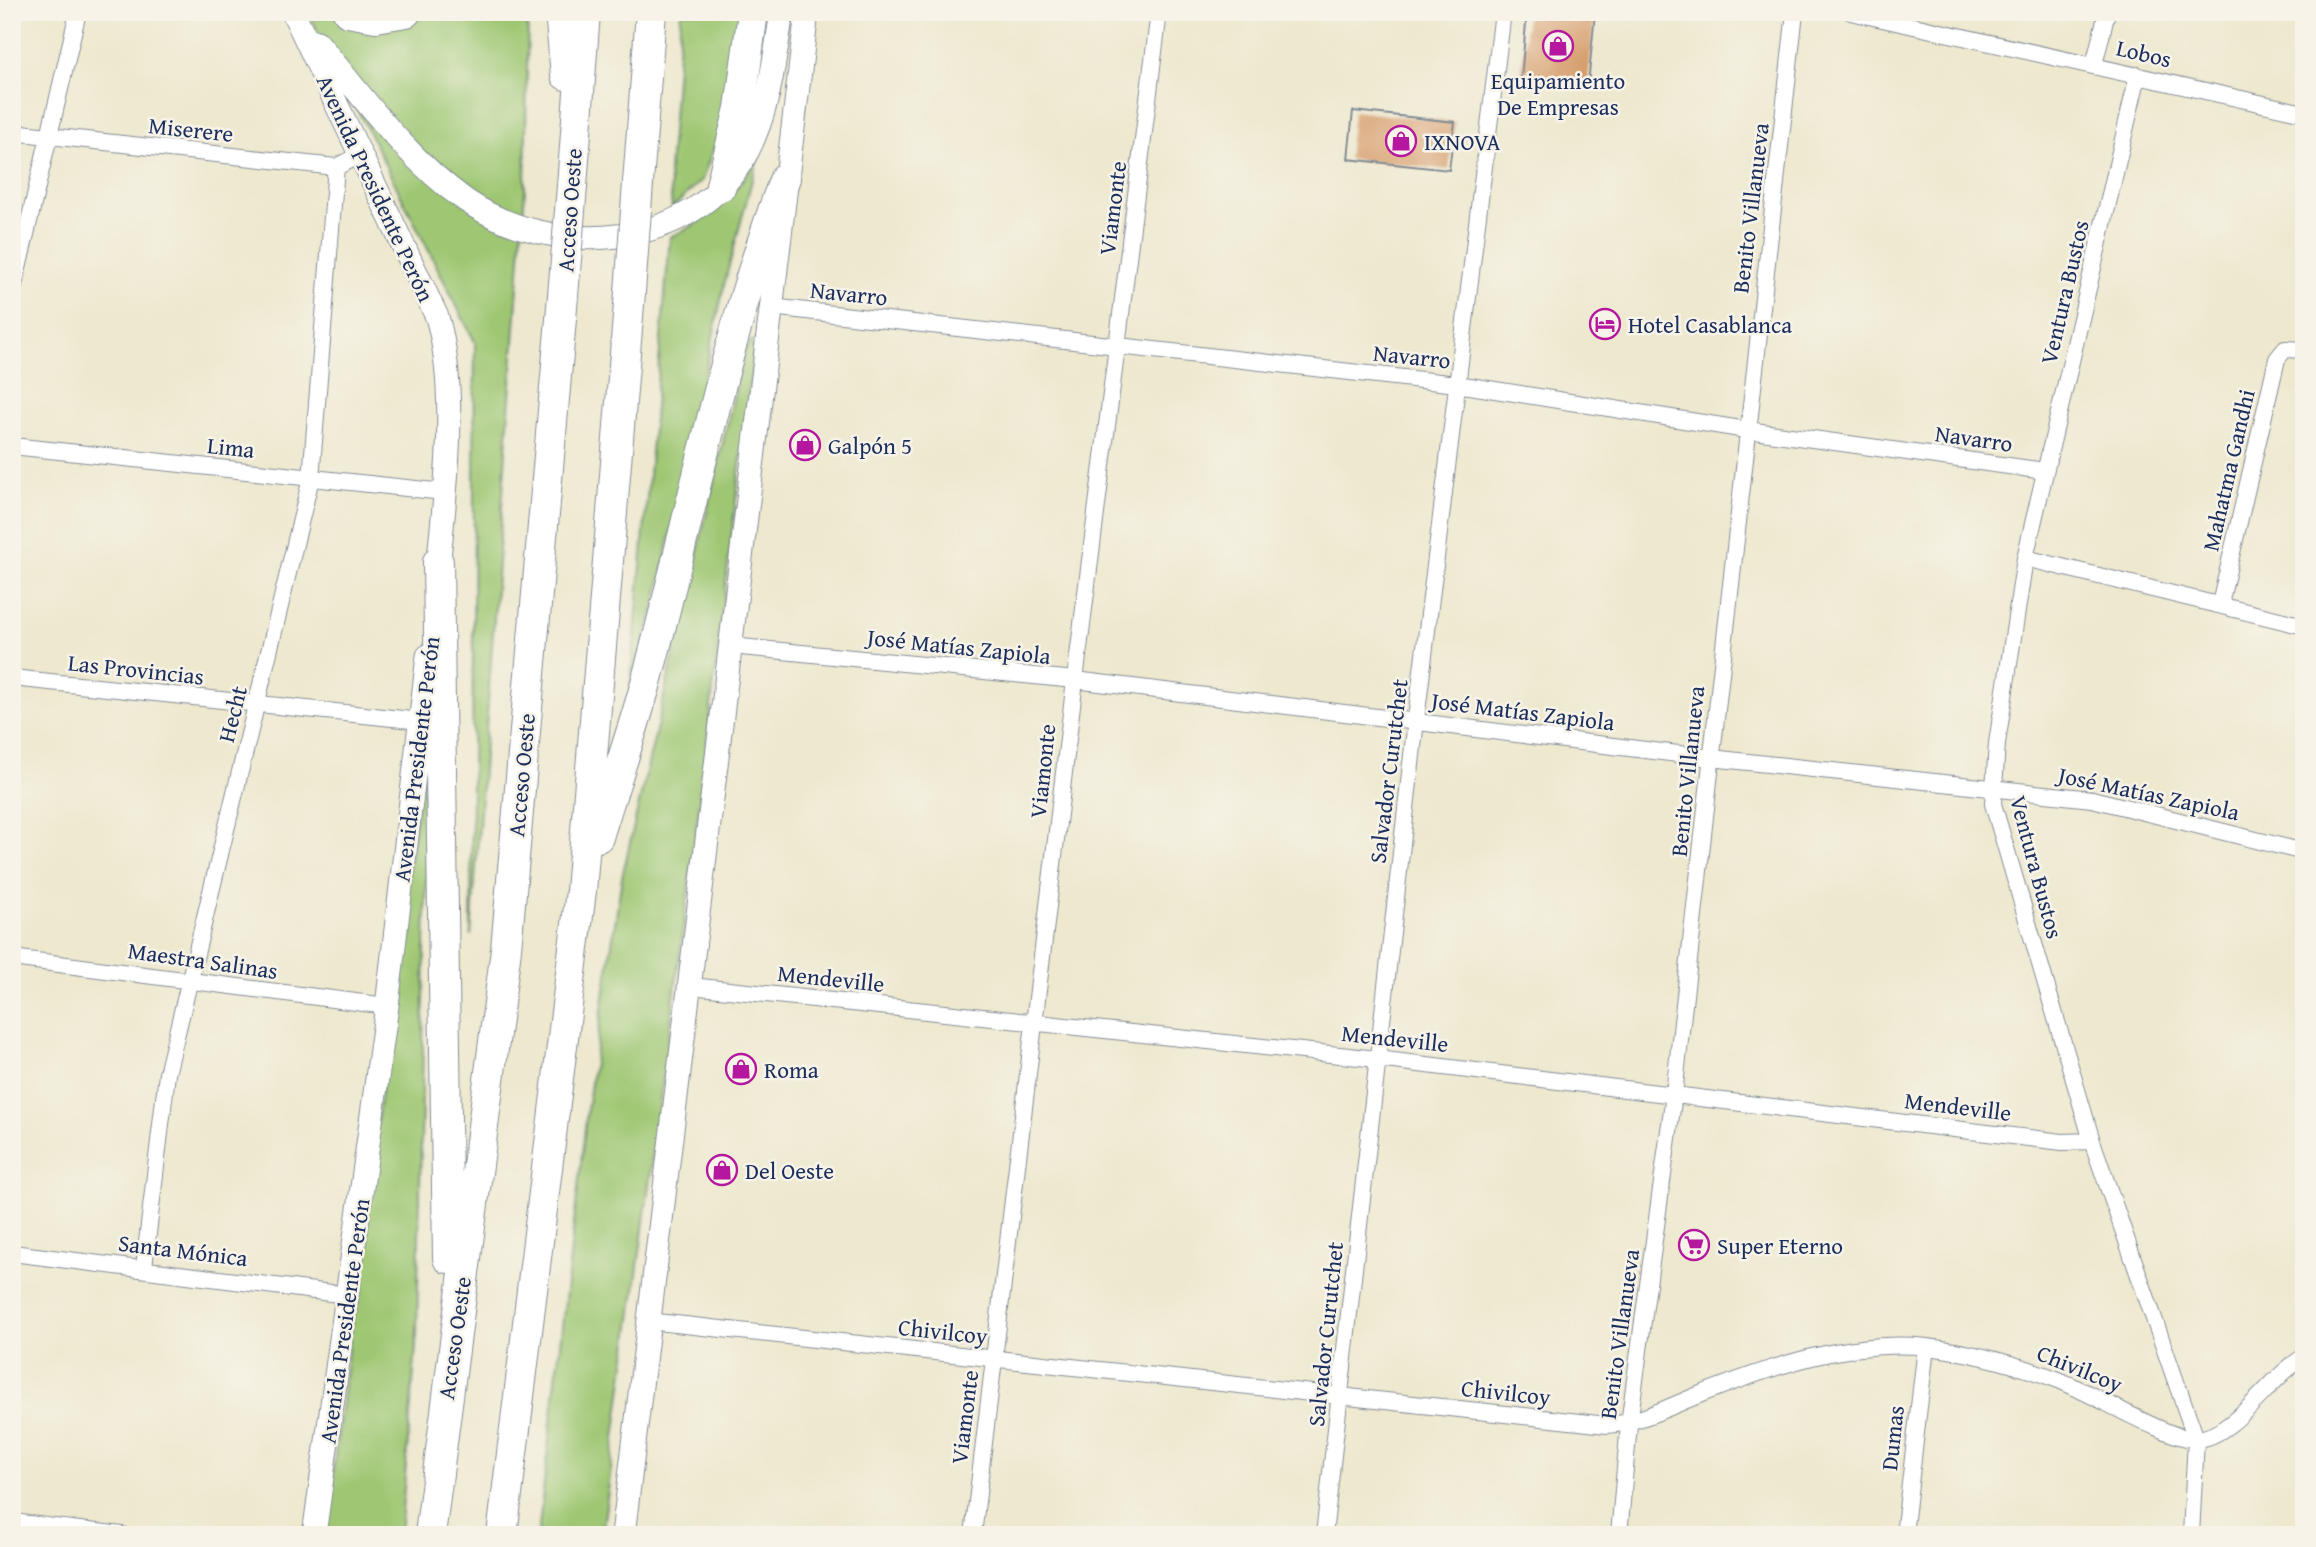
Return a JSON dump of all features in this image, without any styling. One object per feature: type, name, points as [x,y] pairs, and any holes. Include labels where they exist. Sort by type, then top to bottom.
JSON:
[{"type":"highway","points":[[348,12],[376,17],[406,12]]},
{"type":"highway","points":[[560,12],[574,148]]},
{"type":"highway","name":"Acceso Oeste","points":[[430,1535],[506,949],[585,12]]},
{"type":"highway","points":[[502,1535],[581,891],[651,12]]},
{"type":"highway","points":[[721,186],[740,108],[753,12]]},
{"type":"highway","points":[[581,891],[643,690],[715,400],[759,248],[785,178]]},
{"type":"highway","points":[[438,562],[450,1190],[446,1399]]},
{"type":"street","points":[[12,294],[78,12]]},
{"type":"street","points":[[294,14],[421,162],[466,200],[515,225],[568,236],[627,236],[679,219],[721,186],[747,152],[764,111],[782,12]]},
{"type":"street","points":[[623,1535],[807,12]]},
{"type":"street","name":"Viamonte","points":[[973,1535],[1075,680],[1159,12]]},
{"type":"street","name":"Salvador Curutchet","points":[[1324,1535],[1342,1399],[1416,720],[1503,12]]},
{"type":"street","name":"Benito Villanueva","points":[[1619,1535],[1629,1424],[1674,1094],[1795,12]]},
{"type":"street","name":"Lobos","points":[[1851,12],[2304,113]]},
{"type":"street","points":[[2094,65],[2107,12]]},
{"type":"street","name":"Avenida Presidente Perón","points":[[294,14],[437,317],[446,346],[449,379],[444,492],[421,721],[387,1006],[314,1535]]},
{"type":"street","name":"Ventura Bustos","points":[[2138,75],[2025,558],[1993,788],[1996,818],[2092,1141],[2196,1439],[2190,1535]]},
{"type":"street","name":"Miserere","points":[[12,132],[337,167]]},
{"type":"street","points":[[337,167],[362,154]]},
{"type":"street","name":"Hecht","points":[[144,1267],[167,1074],[311,478],[337,167]]},
{"type":"street","name":"Navarro","points":[[771,307],[1457,384],[1747,430],[2045,471]]},
{"type":"street","name":"Mahatma Gandhi","points":[[2220,604],[2277,359],[2284,349],[2304,350]]},
{"type":"street","name":"Lima","points":[[12,446],[444,492]]},
{"type":"street","points":[[2025,558],[2304,626]]},
{"type":"street","name":"José Matías Zapiola","points":[[731,646],[1075,680],[1711,758],[2092,799],[2304,852]]},
{"type":"street","name":"Las Provincias","points":[[12,678],[421,721]]},
{"type":"street","name":"Maestra Salinas","points":[[12,958],[387,1006]]},
{"type":"street","name":"Mendeville","points":[[691,986],[1377,1059],[2062,1142],[2092,1141]]},
{"type":"street","name":"Santa Mónica","points":[[12,1253],[144,1267],[347,1295]]},
{"type":"street","name":"Chivilcoy","points":[[648,1321],[1342,1399],[1607,1425],[1629,1424],[1723,1385],[1807,1358],[1847,1350],[1926,1347],[1975,1355],[2056,1379],[2168,1432],[2196,1439]]},
{"type":"street","name":"Dumas","points":[[1904,1535],[1926,1347]]},
{"type":"street","points":[[2196,1439],[2215,1435],[2231,1423],[2277,1376],[2304,1357]]},
{"type":"street","points":[[12,1522],[122,1535]]},
{"type":"green space","points":[[308,12],[528,12],[525,189],[471,936],[475,342]]},
{"type":"green space","points":[[681,12],[754,12],[735,39],[722,124],[702,180],[672,208],[669,172]]},
{"type":"green space","points":[[759,154],[725,281],[657,598],[630,690],[670,237],[698,222],[722,203],[742,180]]},
{"type":"green space","points":[[752,340],[755,341],[693,856],[602,1535],[538,1535],[587,1110],[622,877],[744,352]]},
{"type":"green space","points":[[422,767],[427,851],[417,1334],[400,1535],[325,1535]]},
{"type":"building","name":"Equipamiento De Empresas","points":[[1527,12],[1595,12],[1588,85],[1521,79]]},
{"type":"building","name":"IXNOVA","points":[[1353,111],[1455,122],[1449,170],[1348,159]]},
{"type":"place","name":"Equipamiento De Empresas","points":[[1558,46]]},
{"type":"place","name":"IXNOVA","points":[[1401,141]]},
{"type":"place","name":"Hotel Casablanca","points":[[1605,324]]},
{"type":"place","name":"Galpón 5","points":[[805,445]]},
{"type":"place","name":"Roma","points":[[741,1069]]},
{"type":"place","name":"Del Oeste","points":[[722,1170]]},
{"type":"place","name":"Super Eterno","points":[[1694,1245]]}]
